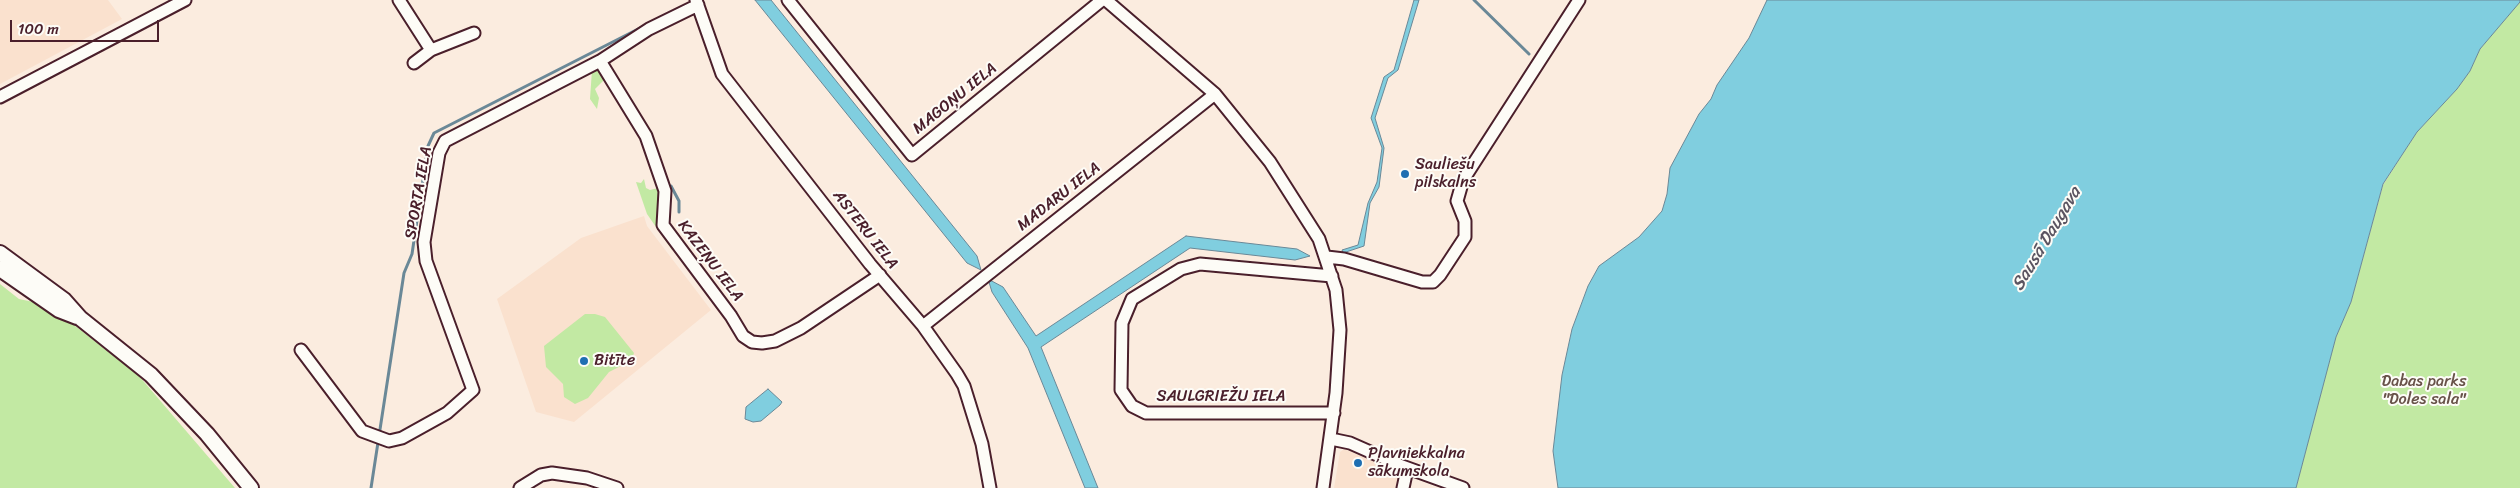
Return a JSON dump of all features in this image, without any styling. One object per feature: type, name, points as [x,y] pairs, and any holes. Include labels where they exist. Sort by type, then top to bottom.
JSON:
[{"type":"main road","points":[[0,254],[64,300],[80,318],[151,375],[175,398],[207,434],[251,488]]},
{"type":"main road","points":[[0,269],[59,310],[80,318]]},
{"type":"street","points":[[0,97],[185,0]]},
{"type":"street","points":[[399,0],[431,50]]},
{"type":"street","name":"MAGOŅU IELA","points":[[788,0],[912,155],[1104,0]]},
{"type":"street","points":[[1104,0],[1214,94],[1270,162],[1319,239],[1332,276],[1339,309],[1340,330],[1334,413],[1324,488]]},
{"type":"street","points":[[1326,257],[1344,259],[1422,282],[1432,282],[1440,275],[1464,237],[1465,221],[1457,201],[1463,180],[1579,0]]},
{"type":"street","name":"SPORTA IELA","points":[[301,350],[362,431],[390,441],[402,438],[447,413],[473,390],[426,261],[424,242],[440,153],[445,141],[600,61],[649,29],[697,2]]},
{"type":"street","name":"ASTERU IELA","points":[[697,2],[722,74],[880,275],[923,326],[964,386],[988,466],[990,488]]},
{"type":"street","points":[[414,63],[431,50],[474,33]]},
{"type":"street","name":"KAZEŅU IELA","points":[[600,61],[646,136],[665,191],[663,225],[731,316],[743,336],[752,342],[775,341],[801,328],[880,275]]},
{"type":"street","name":"MADARU IELA","points":[[923,326],[1214,94]]},
{"type":"street","name":"SAULGRIEŽU IELA","points":[[1332,276],[1200,264],[1181,269],[1132,299],[1122,323],[1121,390],[1132,406],[1146,413],[1334,413]]},
{"type":"street","points":[[1331,439],[1350,443],[1410,469],[1462,488]]},
{"type":"street","points":[[1403,488],[1406,474],[1410,469]]},
{"type":"street","points":[[520,488],[541,475],[552,473],[587,478],[617,488]]},
{"type":"shaded area","points":[[0,0],[108,0],[122,19],[0,84]]},
{"type":"shaded area","name":"Bitīte","points":[[644,216],[647,226],[711,310],[574,422],[536,412],[497,299],[581,238]]},
{"type":"shaded area","name":"Pļavniekkalna sākumskola","points":[[1344,449],[1401,473],[1395,488],[1334,488],[1340,452]]},
{"type":"green space","name":"Dabas parks \"Doles sala\"","points":[[2520,2],[2520,488],[2296,488],[2336,337],[2351,302],[2383,185],[2417,132],[2457,89],[2470,71],[2480,49]]},
{"type":"green space","points":[[592,70],[599,71],[605,76],[595,89],[599,98],[597,109],[590,99]]},
{"type":"green space","points":[[644,179],[646,188],[650,190],[658,188],[662,194],[658,226],[671,244],[672,250],[647,214],[636,182],[641,183]]},
{"type":"green space","points":[[0,284],[19,299],[38,303],[60,314],[139,376],[235,488],[0,488]]},
{"type":"green space","points":[[585,314],[605,317],[634,353],[631,361],[609,372],[588,398],[575,404],[564,397],[563,384],[546,367],[544,346]]},
{"type":"water","points":[[755,0],[771,0],[977,256],[981,270],[967,263]]},
{"type":"water","points":[[1414,0],[1419,0],[1398,70],[1388,78],[1375,118],[1384,148],[1379,187],[1370,203],[1364,246],[1343,253],[1342,250],[1358,245],[1368,203],[1377,182],[1382,148],[1371,118],[1384,77],[1394,70]]},
{"type":"water","name":"Sausā Daugava","points":[[1767,0],[2520,0],[2520,2],[2480,49],[2470,71],[2457,89],[2417,132],[2383,184],[2351,302],[2336,337],[2296,488],[1558,488],[1553,451],[1562,375],[1572,329],[1588,286],[1599,266],[1639,237],[1662,211],[1667,194],[1670,168],[1699,114],[1711,99],[1717,85],[1749,38]]},
{"type":"water","points":[[1186,236],[1297,249],[1310,256],[1295,260],[1190,248],[1041,347],[1098,488],[1085,488],[1028,348],[992,292],[988,279],[1003,287],[1036,336]]},
{"type":"water","points":[[768,389],[782,402],[780,405],[761,421],[753,422],[745,419],[746,407]]},
{"type":"waterway","points":[[1474,0],[1529,54]]},
{"type":"waterway","points":[[371,488],[404,273],[412,254],[428,146],[434,133],[646,25]]},
{"type":"waterway","points":[[671,186],[679,201],[679,212]]},
{"type":"place","name":"Sauliešu pilskalns","points":[[1405,174]]},
{"type":"place","name":"Bitīte","points":[[584,361]]},
{"type":"place","name":"Pļavniekkalna sākumskola","points":[[1358,463]]}]
